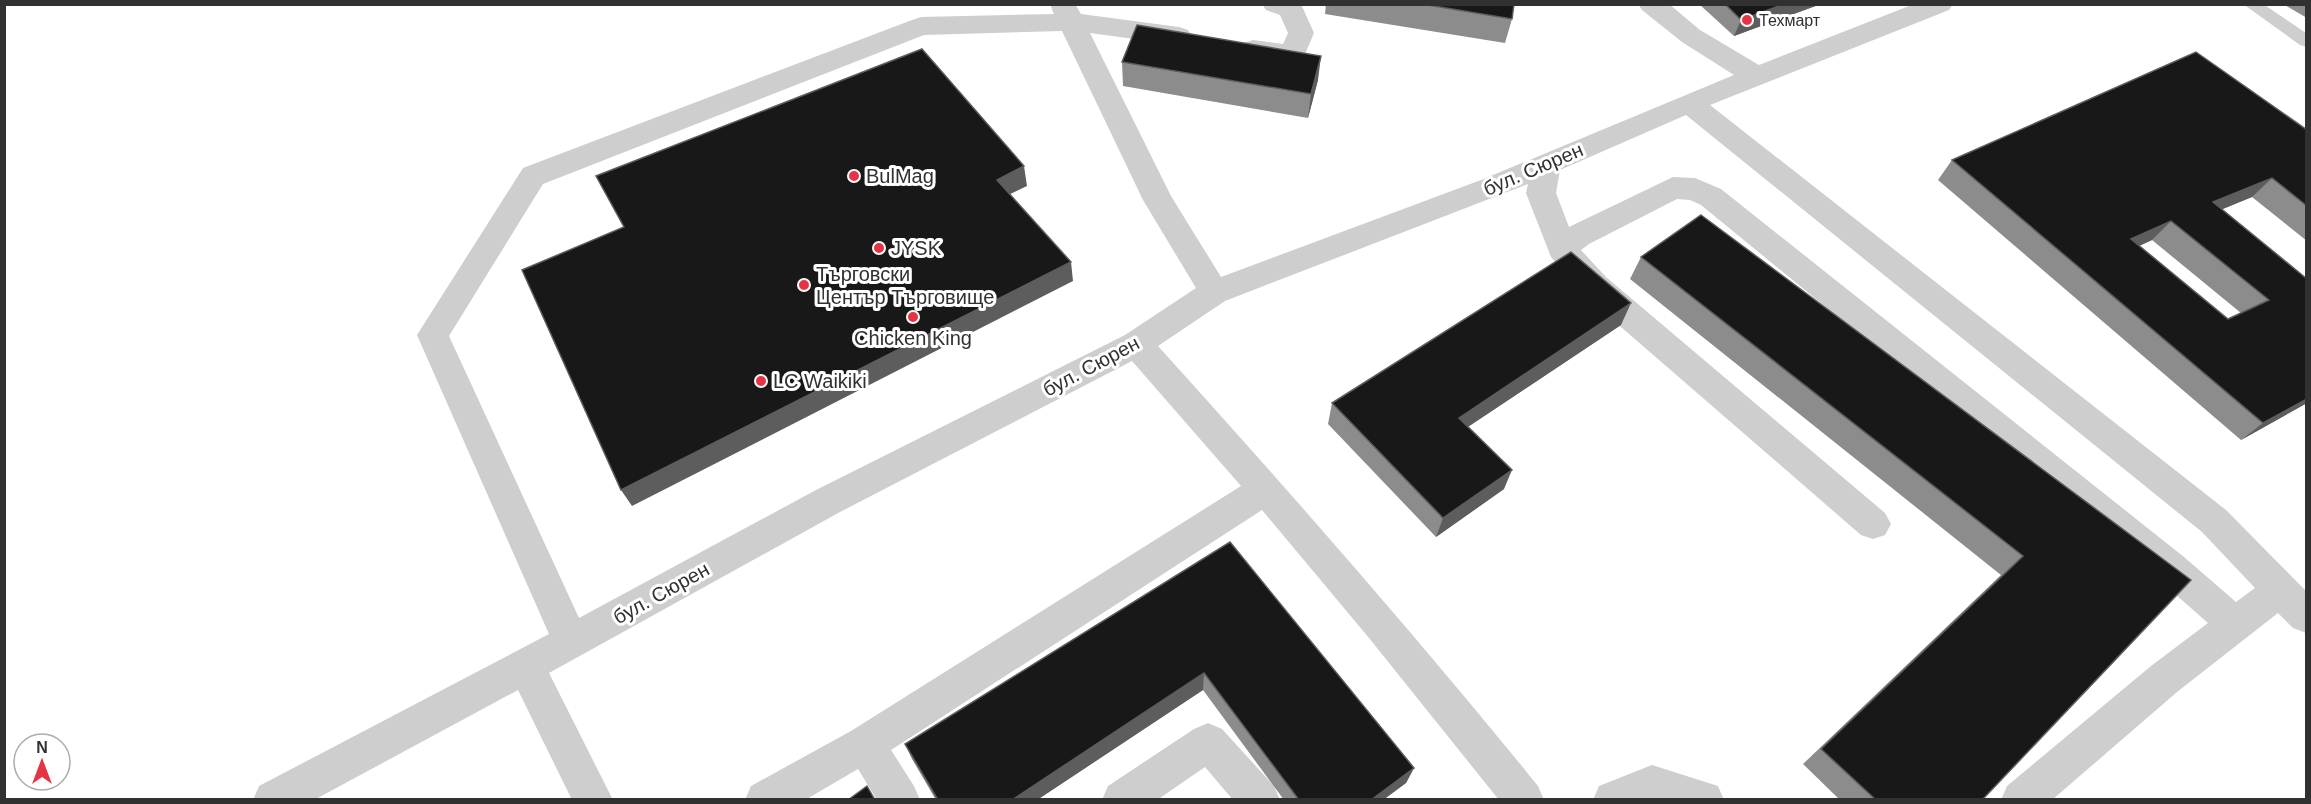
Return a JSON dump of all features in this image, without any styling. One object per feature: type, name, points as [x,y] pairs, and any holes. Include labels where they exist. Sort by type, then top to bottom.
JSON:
[{"type":"street","points":[[570,642],[433,335],[533,176],[921,26],[1067,13],[1151,31],[1292,56],[1301,33],[1292,9],[1275,4]]},
{"type":"street","points":[[1651,4],[1691,36],[1756,76]]},
{"type":"street","name":"бул. Сюрен","points":[[273,800],[828,501],[1136,344],[1214,292],[1491,188],[1689,103],[1940,4]]},
{"type":"street","points":[[1067,13],[1158,200],[1214,292]]},
{"type":"street","points":[[1689,103],[2214,521],[2294,603],[2234,623],[2021,800]]},
{"type":"street","points":[[1547,163],[1541,194],[1562,249],[1596,285],[1873,524]]},
{"type":"street","points":[[1562,249],[1578,236],[1673,188],[1695,189],[1711,197],[2171,568],[2234,623]]},
{"type":"street","points":[[1136,344],[1266,489],[1447,702],[1524,800]]},
{"type":"street","points":[[765,800],[865,744],[1266,489]]},
{"type":"street","points":[[525,664],[593,800]]},
{"type":"street","points":[[1122,800],[1208,742],[1260,800]]},
{"type":"street","points":[[865,744],[900,800]]},
{"type":"street","points":[[1613,800],[1652,785],[1704,800]]},
{"type":"lane","points":[[2251,4],[2307,41]]},
{"type":"building","points":[[1422,4],[1514,4],[1512,19]]},
{"type":"building","points":[[1725,4],[1784,4],[1741,20]]},
{"type":"building","points":[[1137,25],[1321,56],[1311,94],[1122,62]]},
{"type":"building","name":"Търговски Център Търговище","points":[[922,49],[1024,166],[997,180],[1071,262],[621,490],[522,270],[624,227],[596,176]]},
{"type":"building","points":[[2196,52],[2307,130],[2307,206],[2272,178],[2213,202],[2307,279],[2307,399],[2263,423],[1952,160]],"holes":[[[2171,221],[2269,300],[2228,319],[2131,239]]]},
{"type":"building","points":[[1701,215],[2191,580],[1982,800],[1876,800],[1821,749],[2023,556],[1641,257]]},
{"type":"building","points":[[1571,252],[1631,303],[1459,418],[1512,470],[1443,518],[1332,403]]},
{"type":"building","points":[[1230,542],[1414,768],[1371,800],[1299,800],[1204,673],[1012,800],[938,800],[905,744]]},
{"type":"building","points":[[867,786],[875,800],[848,800]]},
{"type":"place","name":"Техмарт","points":[[1747,20]]},
{"type":"place","name":"BulMag","points":[[854,176]]},
{"type":"place","name":"JYSK","points":[[879,248]]},
{"type":"place","name":"Търговски Център Търговище","points":[[804,285]]},
{"type":"place","name":"Chicken King","points":[[913,317]]},
{"type":"place","name":"LC Waikiki","points":[[761,381]]}]
